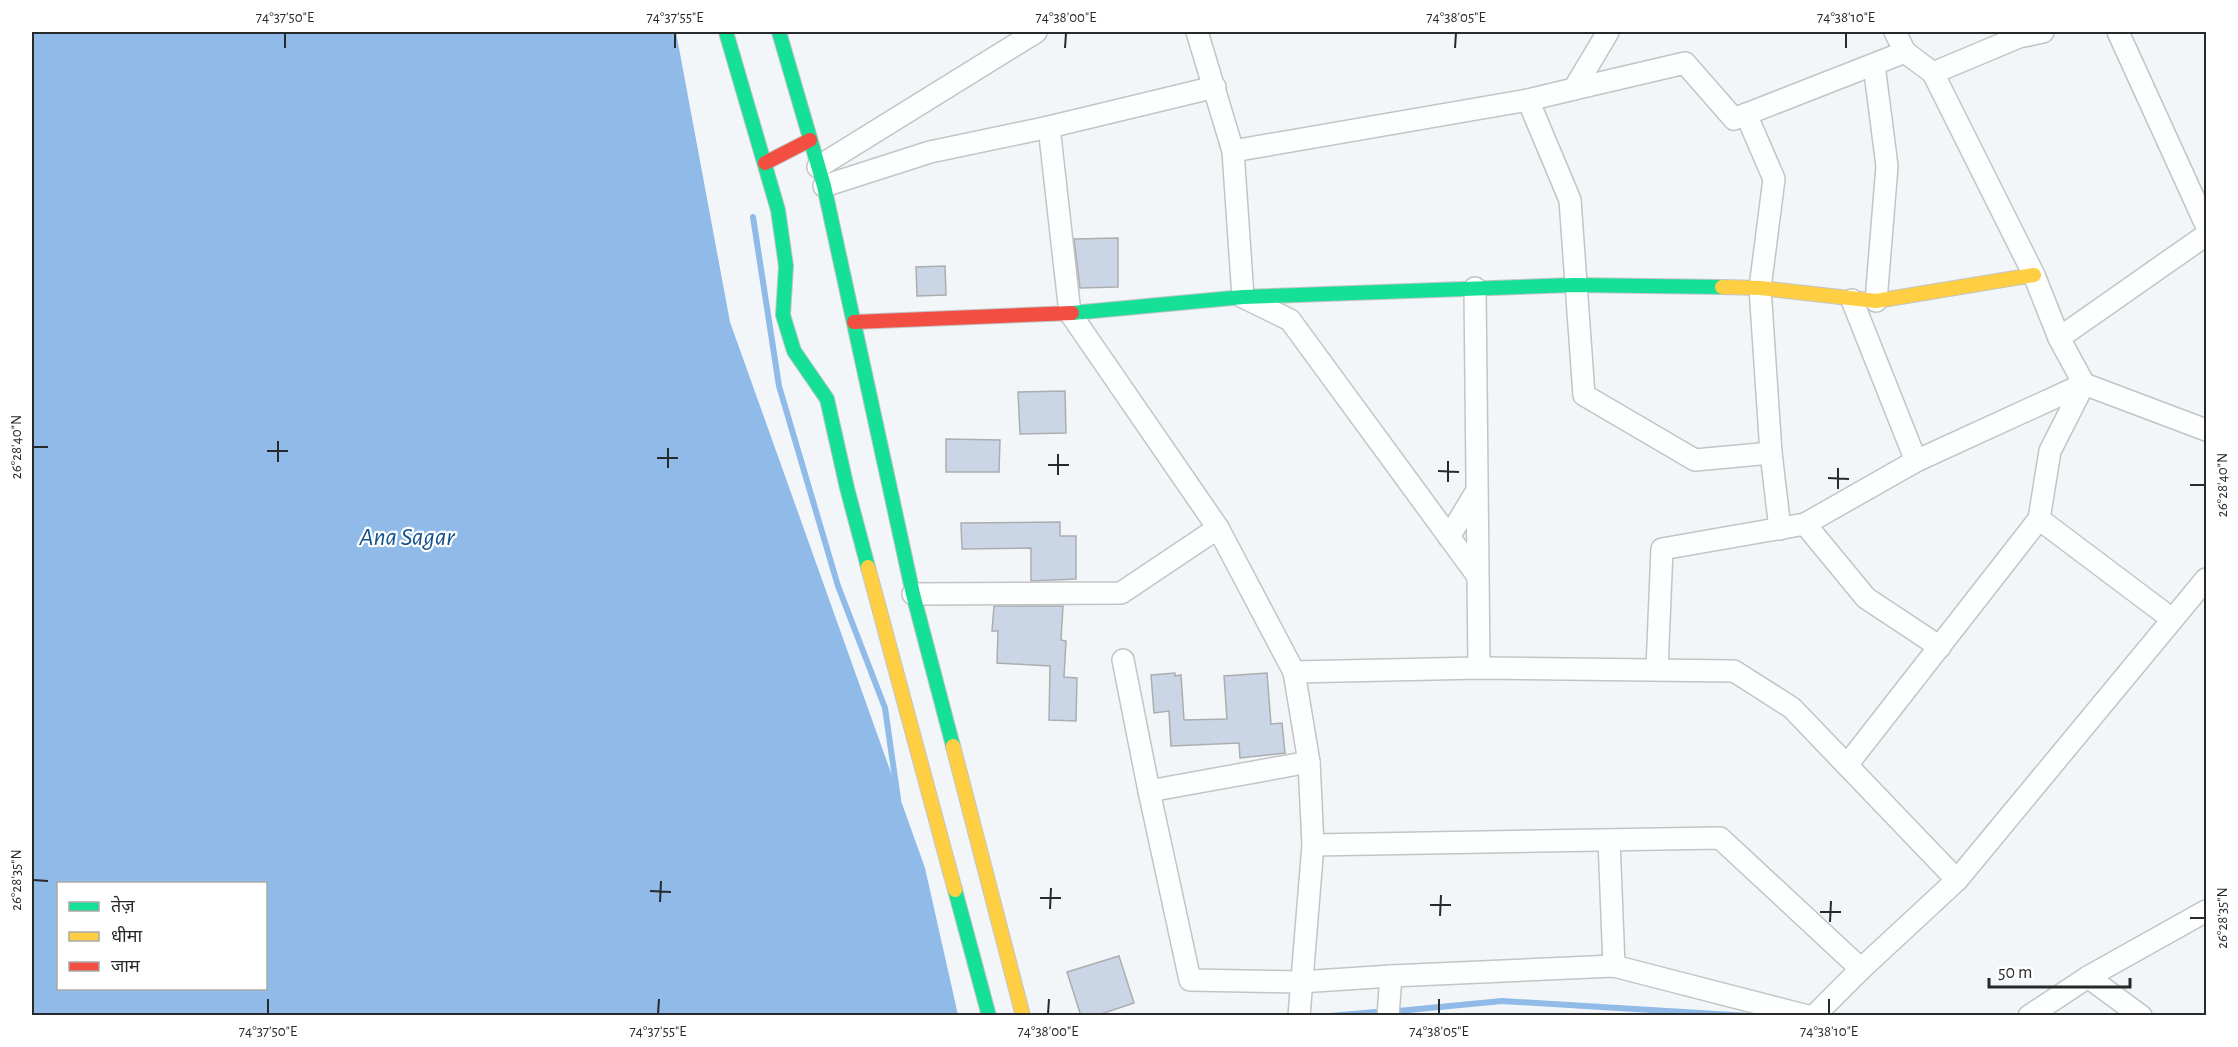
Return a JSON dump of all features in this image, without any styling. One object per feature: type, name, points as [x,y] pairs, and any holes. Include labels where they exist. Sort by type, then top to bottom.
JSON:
[{"type":"street","points":[[726,32],[778,210],[786,266],[783,315],[794,351],[827,399],[847,488],[1006,1014]]},
{"type":"street","points":[[779,32],[821,177],[1006,1014]]},
{"type":"street","points":[[821,177],[1036,32]]},
{"type":"street","points":[[1197,32],[1233,151],[1244,297]]},
{"type":"street","points":[[1574,89],[1608,32]]},
{"type":"street","points":[[1895,32],[1905,52],[1933,73],[2034,275],[2059,338],[2084,384],[2206,430]]},
{"type":"street","points":[[1933,73],[2019,37],[2043,32]]},
{"type":"street","points":[[2118,32],[2206,225]]},
{"type":"street","points":[[1233,151],[1528,100],[1685,63],[1734,119],[1905,52]]},
{"type":"street","points":[[1874,65],[1887,166],[1876,301]]},
{"type":"street","points":[[821,177],[1049,127],[1215,87]]},
{"type":"street","points":[[1528,100],[1570,200],[1574,285],[1584,395],[1695,460],[1771,453]]},
{"type":"street","points":[[1746,114],[1774,179],[1760,288],[1771,453],[1780,529]]},
{"type":"street","points":[[1049,127],[1070,313],[1218,528],[1294,672],[1309,762],[1313,845],[1299,1016]]},
{"type":"street","points":[[765,163],[810,140]]},
{"type":"street","points":[[2059,338],[2206,235]]},
{"type":"street","points":[[854,322],[1070,313],[1244,297],[1574,285],[1760,288],[1876,301],[2034,275]]},
{"type":"street","points":[[1474,288],[1479,668]]},
{"type":"street","points":[[1244,297],[1290,320],[1477,575]]},
{"type":"street","points":[[1852,300],[1917,461]]},
{"type":"street","points":[[1657,669],[1662,549],[1805,524],[1917,461],[2084,384]]},
{"type":"street","points":[[1847,765],[2039,519],[2050,452],[2084,384]]},
{"type":"street","points":[[1449,537],[1476,492]]},
{"type":"street","points":[[2039,519],[2172,619]]},
{"type":"street","points":[[1805,524],[1866,598],[1940,647]]},
{"type":"street","points":[[913,594],[1121,593],[1218,528]]},
{"type":"street","points":[[1814,1016],[1957,880],[2206,579]]},
{"type":"street","points":[[1123,660],[1190,980],[1300,982],[1614,966],[1808,1016]]},
{"type":"street","points":[[1294,672],[1479,668],[1734,671],[1792,708],[1957,880]]},
{"type":"street","points":[[1149,791],[1309,762]]},
{"type":"street","points":[[1313,845],[1720,838],[1861,969]]},
{"type":"street","points":[[1609,840],[1614,966]]},
{"type":"street","points":[[2029,1016],[2088,977],[2206,911]]},
{"type":"street","points":[[1388,1016],[1391,976]]},
{"type":"street","points":[[2088,977],[2141,1016]]},
{"type":"water","name":"Ana Sagar","points":[[32,32],[676,32],[730,322],[925,868],[958,1015],[32,1015]]},
{"type":"building","points":[[1118,238],[1118,287],[1080,288],[1074,239]]},
{"type":"building","points":[[945,266],[946,295],[917,296],[916,267]]},
{"type":"building","points":[[1065,391],[1066,433],[1020,434],[1018,392]]},
{"type":"building","points":[[946,439],[1000,440],[999,472],[946,472]]},
{"type":"building","points":[[1060,522],[1060,536],[1076,536],[1076,579],[1031,581],[1031,548],[962,549],[961,523]]},
{"type":"building","points":[[994,606],[1063,606],[1061,640],[1066,641],[1064,677],[1077,678],[1076,721],[1049,720],[1050,666],[997,663],[998,631],[992,631]]},
{"type":"building","points":[[1175,673],[1175,676],[1181,675],[1184,720],[1227,719],[1224,676],[1267,673],[1271,724],[1282,723],[1285,753],[1240,758],[1239,743],[1171,746],[1169,711],[1154,713],[1151,675]]},
{"type":"building","points":[[1119,956],[1134,1003],[1095,1016],[1081,1016],[1067,972]]},
{"type":"waterway","points":[[753,217],[779,386],[838,586],[885,708],[898,799]]},
{"type":"waterway","points":[[1398,1011],[1502,1001],[1749,1016]]},
{"type":"waterway","points":[[1330,1016],[1375,1012]]},
{"type":"traffic: fast","points":[[726,32],[778,210],[786,266],[783,315],[794,351],[827,399],[868,567]]},
{"type":"traffic: fast","points":[[779,32],[824,186],[913,594],[953,746]]},
{"type":"traffic: fast","points":[[1072,313],[1243,297],[1574,285],[1722,287]]},
{"type":"traffic: fast","points":[[955,890],[989,1016]]},
{"type":"traffic: slow","points":[[1722,287],[1760,288],[1876,301],[2034,275]]},
{"type":"traffic: slow","points":[[868,567],[955,890]]},
{"type":"traffic: slow","points":[[953,746],[1023,1016]]},
{"type":"traffic: jam","points":[[765,163],[810,140]]},
{"type":"traffic: jam","points":[[854,322],[1072,313]]}]
